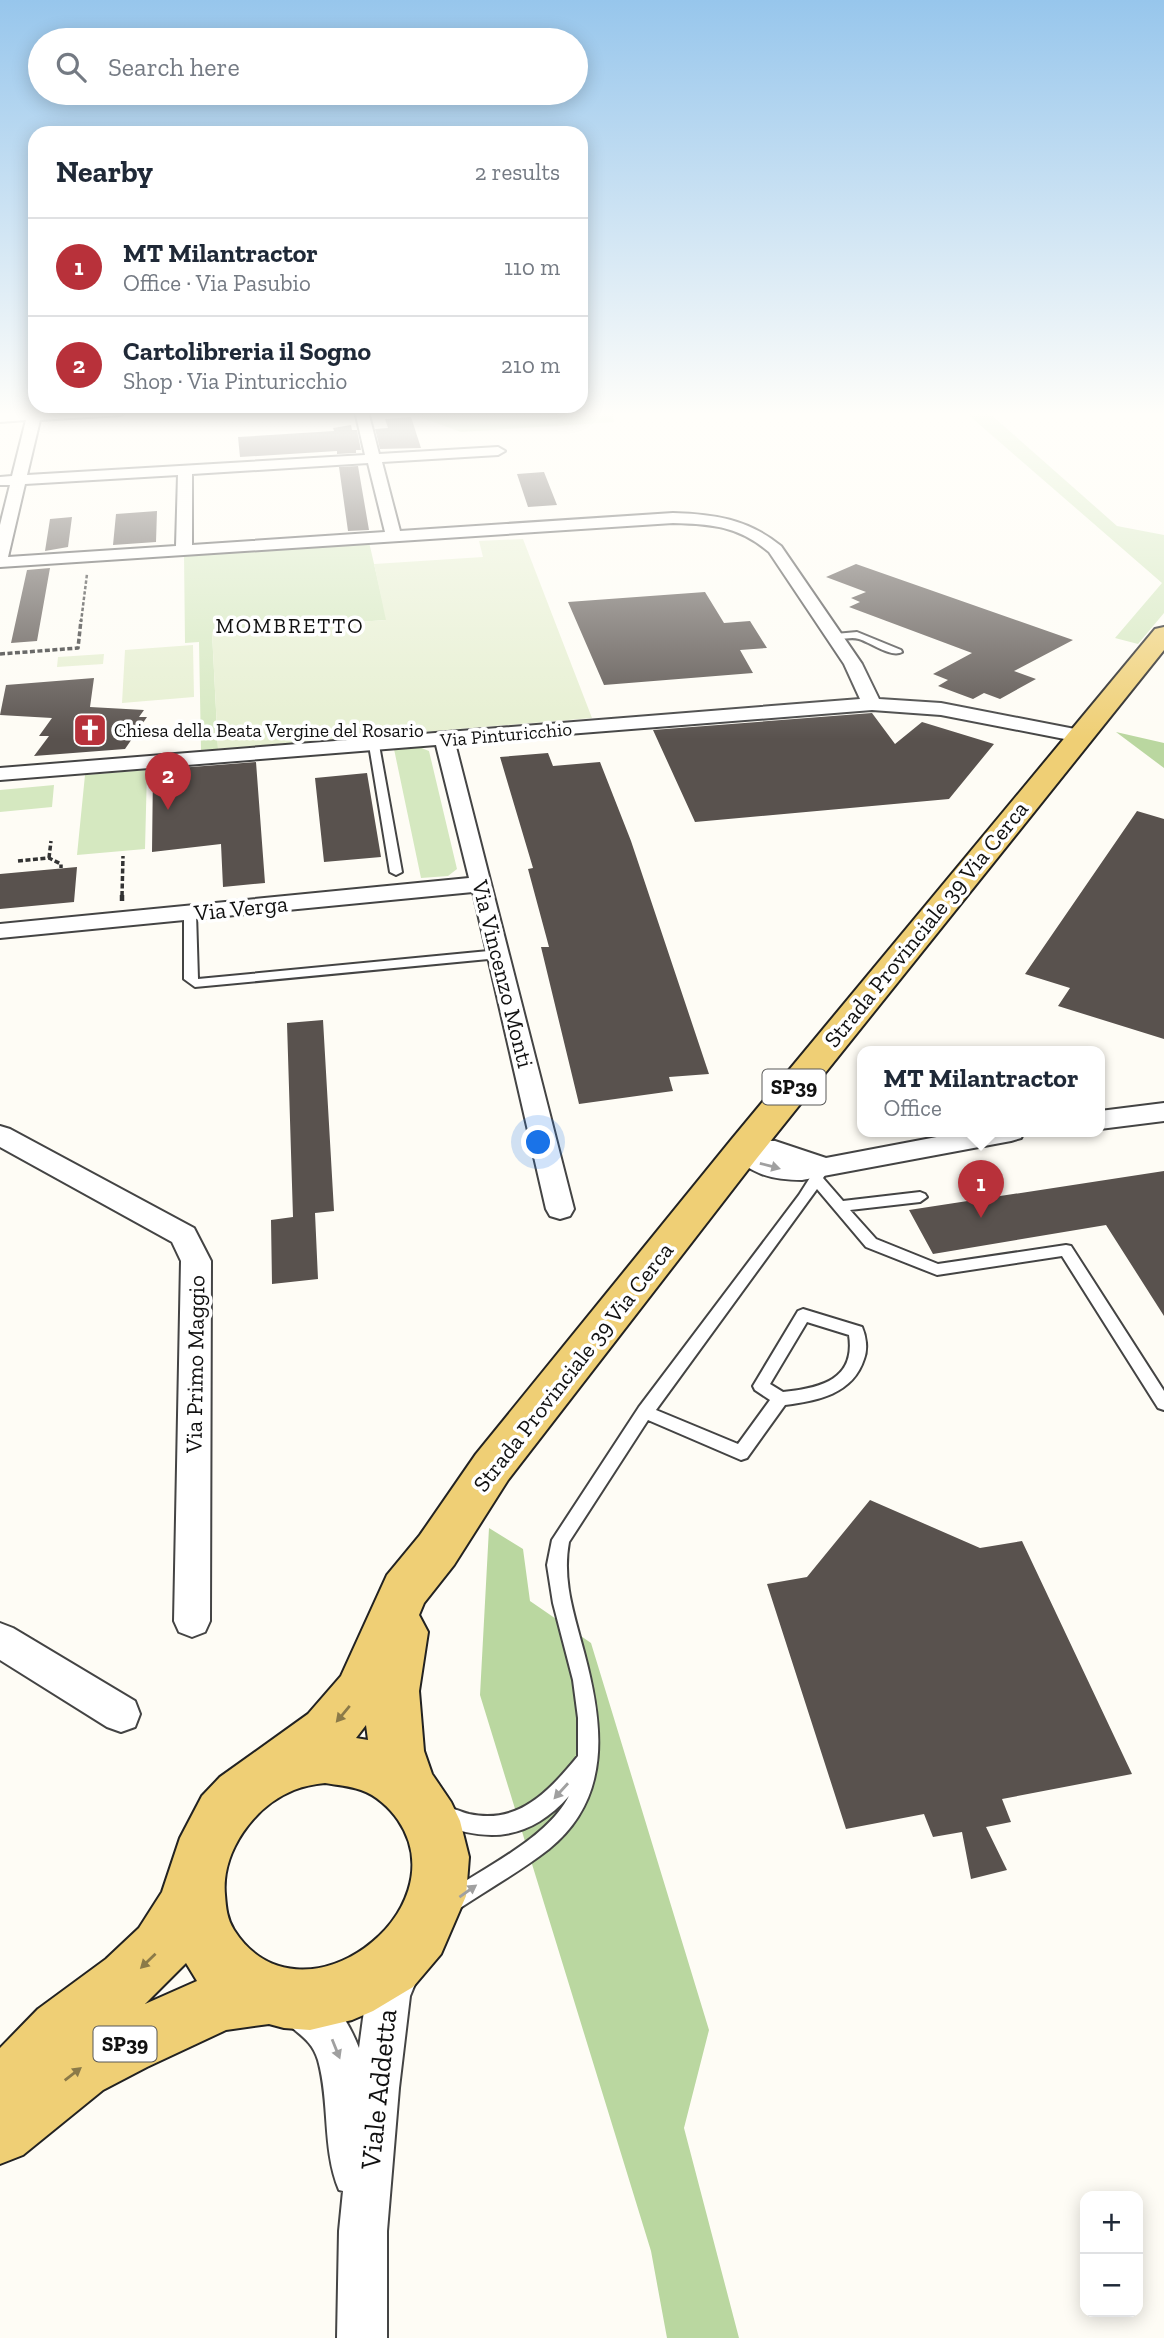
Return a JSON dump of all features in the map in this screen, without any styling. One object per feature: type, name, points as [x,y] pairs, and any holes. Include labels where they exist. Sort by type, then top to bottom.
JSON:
[{"type":"main road","name":"Strada Provinciale 39 Via Cerca","points":[[271,1773],[327,1732],[360,1693],[405,1590],[437,1550],[492,1467],[744,1149],[1164,634]]},
{"type":"main road","name":"Strada Provinciale 39 Via Cerca","points":[[415,1794],[402,1773],[393,1728],[392,1700],[396,1660],[405,1623],[437,1550]]},
{"type":"main road","points":[[325,1757],[348,1758],[369,1763],[389,1772],[415,1794],[432,1818],[441,1861],[433,1908],[412,1944],[388,1969],[367,1983],[342,1994],[317,1999],[281,1997],[246,1985],[227,1970],[211,1952],[201,1930],[195,1883],[209,1835],[222,1814],[239,1796],[271,1773],[302,1760],[325,1757]]},
{"type":"main road","name":"SP39","points":[[0,2101],[18,2074],[48,2042],[125,1983],[155,1956],[185,1909],[195,1883]]},
{"type":"main road","name":"SP39","points":[[0,2132],[81,2068],[114,2050],[223,2000],[281,1997]]},
{"type":"street","points":[[9,520],[0,560],[642,520]]},
{"type":"street","points":[[184,520],[184,550]]},
{"type":"street","points":[[389,520],[394,537]]},
{"type":"street","points":[[715,520],[747,530],[775,549],[853,664],[872,704]]},
{"type":"street","points":[[853,664],[868,679],[911,705]]},
{"type":"street","name":"Via Pinturicchio","points":[[0,774],[872,704],[911,705],[969,715],[1014,734],[1073,743]]},
{"type":"street","name":"Via Vincenzo Monti","points":[[444,739],[482,884],[559,1209]]},
{"type":"street","name":"Via Verga","points":[[0,932],[482,884]]},
{"type":"street","points":[[1105,1119],[1164,1112]]},
{"type":"street","name":"Via Primo Maggio","points":[[0,1135],[184,1235],[191,1246],[196,1261],[192,1621]]},
{"type":"street","points":[[744,1149],[768,1147],[801,1156],[820,1173],[987,1137]]},
{"type":"street","points":[[0,1640],[121,1714]]},
{"type":"street","name":"Viale Addetta","points":[[362,2338],[363,2231],[382,2033],[388,1996],[412,1944]]},
{"type":"street","name":"Viale Addetta","points":[[281,1997],[314,2012],[328,2030],[341,2062],[349,2100],[363,2231]]},
{"type":"lane","points":[[835,637],[857,635],[898,652]]},
{"type":"lane","points":[[374,745],[397,872]]},
{"type":"lane","points":[[190,913],[190,979],[195,983],[499,954]]},
{"type":"lane","points":[[412,1944],[442,1911],[534,1847],[566,1819],[582,1793],[588,1759],[588,1718],[556,1565],[561,1540],[645,1412],[820,1173],[839,1206],[871,1243],[937,1270],[1066,1250],[1164,1404]]},
{"type":"lane","points":[[839,1206],[920,1197]]},
{"type":"lane","points":[[645,1412],[741,1453],[780,1399],[812,1396],[835,1386],[850,1372],[858,1354],[856,1331],[803,1315],[761,1386],[780,1399]]},
{"type":"lane","points":[[415,1794],[440,1814],[467,1825],[492,1828],[513,1824],[539,1813],[588,1759]]},
{"type":"path","points":[[0,654],[78,649],[89,556]]},
{"type":"path","points":[[49,858],[51,841]]},
{"type":"path","points":[[121,920],[123,856]]},
{"type":"path","points":[[18,861],[49,858],[61,864],[61,868]]},
{"type":"green space","points":[[1090,520],[1110,520],[1117,526],[1164,535],[1164,613],[1138,644],[1115,638],[1162,583]]},
{"type":"green space","points":[[523,539],[592,718],[218,749],[212,632],[386,620],[374,564],[483,557],[479,541]]},
{"type":"green space","points":[[369,542],[387,620],[212,632],[218,749],[201,750],[199,642],[185,643],[184,555]]},
{"type":"green space","points":[[193,645],[194,697],[122,703],[125,650]]},
{"type":"green space","points":[[104,654],[103,664],[57,667],[58,657]]},
{"type":"green space","points":[[1116,732],[1164,743],[1164,768]]},
{"type":"green space","points":[[419,747],[429,751],[457,869],[448,876],[421,878],[394,749]]},
{"type":"green space","points":[[147,770],[145,849],[77,855],[85,775]]},
{"type":"green space","points":[[54,785],[52,807],[0,812],[0,790]]},
{"type":"green space","points":[[489,1528],[523,1549],[530,1601],[591,1643],[709,2030],[684,2128],[739,2338],[667,2338],[651,2251],[480,1695]]},
{"type":"building","points":[[50,520],[72,520],[68,547],[45,551]]},
{"type":"building","points":[[115,520],[157,520],[156,542],[113,545]]},
{"type":"building","points":[[346,520],[367,520],[369,530],[348,531]]},
{"type":"building","points":[[856,564],[1073,640],[1014,671],[1036,679],[1000,699],[984,693],[973,699],[938,686],[948,680],[933,674],[972,653],[849,607],[860,602],[851,598],[866,592],[826,577]]},
{"type":"building","points":[[50,568],[37,641],[11,643],[27,570]]},
{"type":"building","points":[[705,592],[724,623],[750,621],[767,648],[740,650],[753,673],[604,685],[568,602]]},
{"type":"building","points":[[94,678],[90,707],[144,710],[139,717],[147,717],[125,749],[34,756],[49,736],[39,736],[52,718],[0,715],[6,685]]},
{"type":"building","points":[[872,713],[895,744],[922,722],[994,744],[949,799],[695,822],[653,730]]},
{"type":"building","points":[[548,753],[553,766],[600,762],[631,841],[709,1074],[669,1077],[673,1091],[579,1104],[541,947],[549,947],[528,869],[533,868],[500,757]]},
{"type":"building","points":[[256,762],[265,883],[223,887],[221,844],[152,852],[153,770]]},
{"type":"building","points":[[367,773],[381,857],[324,862],[315,778]]},
{"type":"building","points":[[1137,811],[1164,819],[1164,1039],[1058,1006],[1070,988],[1025,974]]},
{"type":"building","points":[[77,867],[74,902],[0,909],[0,874]]},
{"type":"building","points":[[323,1020],[334,1211],[315,1213],[318,1279],[272,1284],[271,1220],[293,1217],[287,1023]]},
{"type":"building","points":[[1164,1171],[1164,1316],[1106,1225],[933,1254],[909,1210]]},
{"type":"building","points":[[870,1500],[980,1548],[1022,1541],[1132,1774],[1002,1799],[1011,1822],[986,1827],[1007,1870],[971,1879],[962,1832],[933,1837],[924,1814],[846,1829],[767,1584],[807,1577]]},
{"type":"place","name":"Chiesa della Beata Vergine del Rosario","points":[[90,730]]},
{"type":"place","name":"Cartolibreria il Sogno","points":[[168,810]]},
{"type":"place","name":"MT Milantractor","points":[[981,1218]]},
{"type":"district","name":"MOMBRETTO","points":[[290,626]]}]
